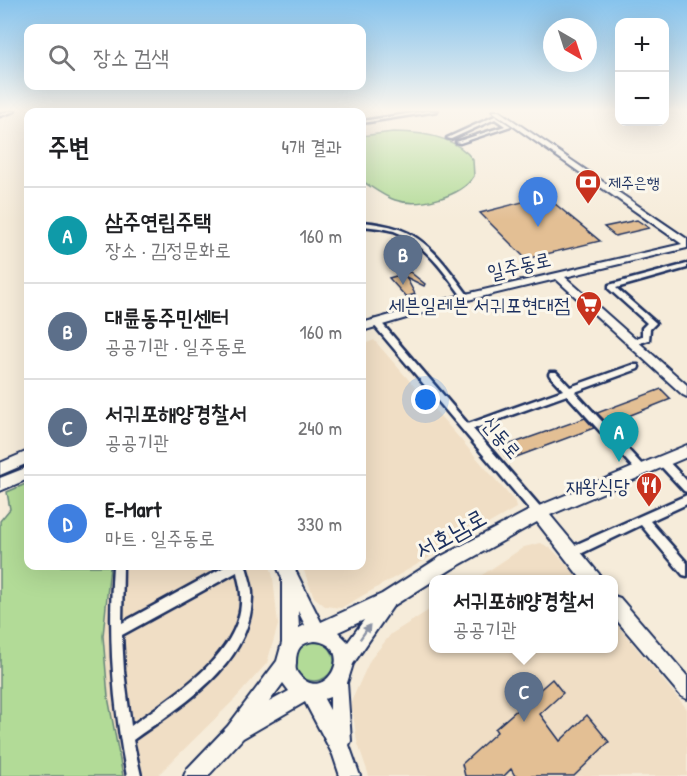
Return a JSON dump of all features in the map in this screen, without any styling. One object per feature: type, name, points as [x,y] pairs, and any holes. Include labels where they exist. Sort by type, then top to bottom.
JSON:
[{"type":"main road","points":[[545,147],[658,222],[687,244]]},
{"type":"main road","points":[[658,222],[687,233]]},
{"type":"main road","points":[[656,253],[669,238],[658,222]]},
{"type":"main road","name":"일주동로","points":[[366,326],[466,297],[687,244]]},
{"type":"main road","points":[[558,276],[687,392]]},
{"type":"main road","name":"서호남로","points":[[388,600],[446,563],[539,513],[687,451]]},
{"type":"main road","points":[[0,469],[24,459]]},
{"type":"main road","points":[[0,484],[24,474]]},
{"type":"main road","name":"신동로","points":[[539,513],[589,575]]},
{"type":"main road","points":[[287,571],[319,631],[331,636],[338,643],[340,671],[338,713],[342,751],[350,776]]},
{"type":"main road","points":[[287,571],[292,682],[308,693],[342,751]]},
{"type":"main road","points":[[194,776],[235,733],[303,634],[319,631],[388,600]]},
{"type":"main road","points":[[235,733],[308,693],[326,690],[388,600]]},
{"type":"main road","points":[[618,609],[687,690]]},
{"type":"street","points":[[366,225],[392,229],[417,240],[442,266],[466,297]]},
{"type":"street","points":[[631,343],[646,338],[646,328],[652,323],[611,287],[687,266]]},
{"type":"street","name":"신동로","points":[[376,322],[539,513]]},
{"type":"street","points":[[467,428],[635,367]]},
{"type":"street","points":[[553,374],[641,470]]},
{"type":"street","points":[[662,461],[687,488]]},
{"type":"street","points":[[570,553],[687,500]]},
{"type":"street","points":[[643,520],[687,572]]},
{"type":"street","points":[[118,570],[116,632],[126,737],[134,776]]},
{"type":"street","points":[[116,632],[231,570]]},
{"type":"street","points":[[126,737],[213,671],[232,649],[248,605],[247,587],[240,570]]},
{"type":"shaded area","points":[[374,340],[515,502],[516,508],[341,608],[325,606],[314,597],[304,570],[366,570],[366,343]]},
{"type":"shaded area","points":[[541,543],[552,549],[576,575],[482,575],[524,547]]},
{"type":"shaded area","points":[[110,570],[271,570],[278,625],[267,663],[235,699],[157,776],[123,776],[108,697],[103,636]]},
{"type":"shaded area","points":[[429,610],[429,653],[618,653],[618,626],[687,709],[687,776],[369,776],[357,741],[351,702],[370,660],[391,634]]},
{"type":"green space","points":[[366,147],[459,147],[473,160],[474,176],[459,190],[449,195],[415,203],[386,196],[366,184]]},
{"type":"green space","points":[[24,485],[24,570],[110,570],[103,636],[108,697],[123,776],[0,776],[0,521],[10,509],[7,492]]},
{"type":"green space","points":[[314,641],[328,647],[334,661],[328,675],[314,681],[300,675],[294,661],[300,647]]},
{"type":"building","points":[[542,197],[549,199],[600,241],[526,259],[480,213]]},
{"type":"building","points":[[637,220],[649,228],[615,236],[604,227]]},
{"type":"building","points":[[410,272],[425,284],[424,286],[406,277],[415,294],[406,297],[389,278]]},
{"type":"building","points":[[661,389],[671,399],[608,424],[597,413]]},
{"type":"building","points":[[585,418],[594,428],[508,460],[500,448]]},
{"type":"building","points":[[552,679],[563,693],[540,714],[560,741],[587,715],[609,742],[574,776],[515,776],[511,769],[504,776],[465,776],[462,764],[497,732],[495,729]]},
{"type":"place","name":"제주은행","points":[[588,205]]},
{"type":"place","name":"E-Mart","points":[[538,227]]},
{"type":"place","name":"대륜동주민센터","points":[[403,285]]},
{"type":"place","name":"세븐일레븐 서귀포현대점","points":[[589,327]]},
{"type":"place","name":"삼주연립주택","points":[[619,462]]},
{"type":"place","name":"재왕식당","points":[[649,508]]},
{"type":"place","name":"서귀포해양경찰서","points":[[524,722]]}]
